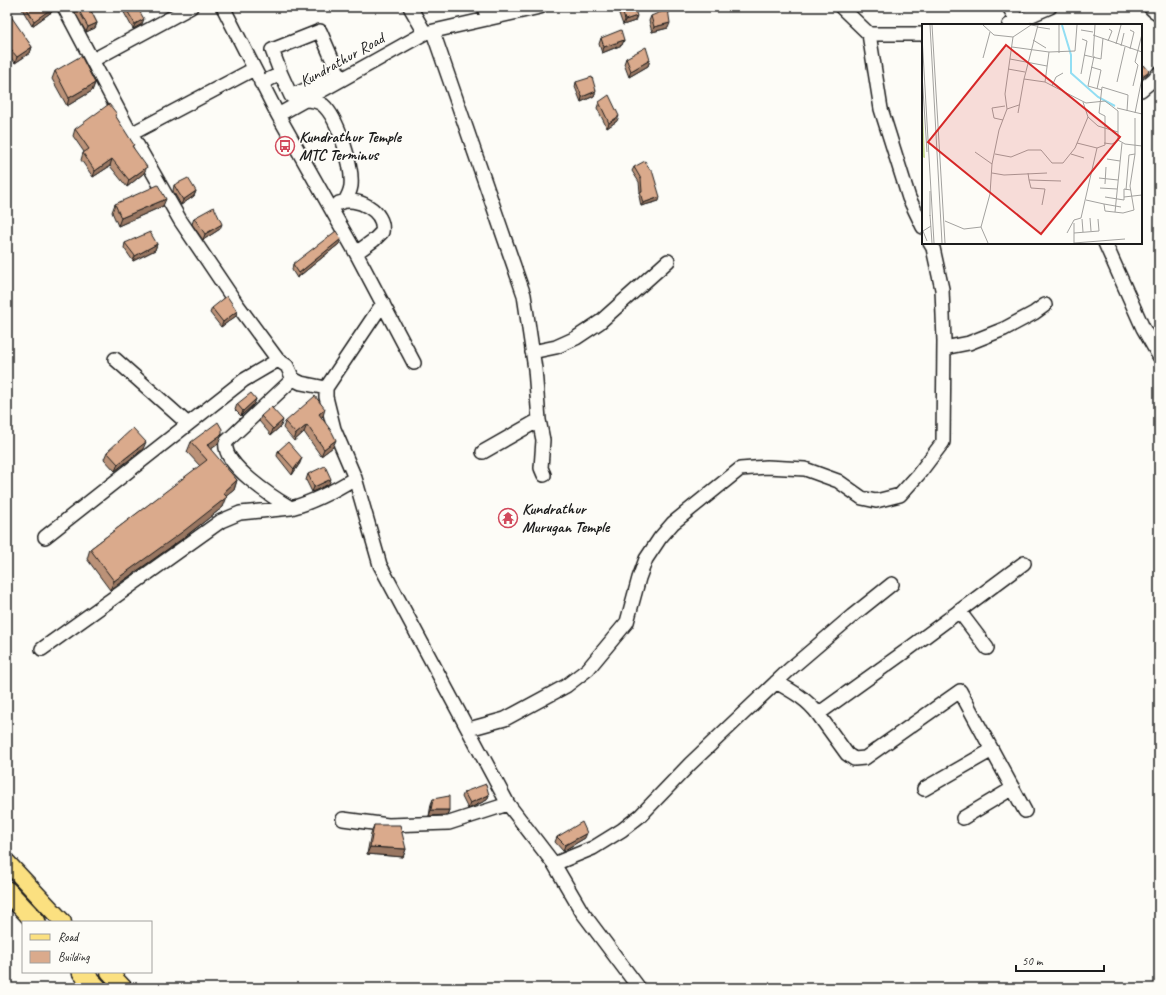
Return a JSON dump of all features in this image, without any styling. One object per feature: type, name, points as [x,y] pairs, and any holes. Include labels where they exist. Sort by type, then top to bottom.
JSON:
[{"type":"highway","points":[[7,891],[35,921]]},
{"type":"highway","points":[[83,973],[97,988]]},
{"type":"main road","points":[[7,862],[62,921]]},
{"type":"main road","points":[[110,973],[124,988]]},
{"type":"street","points":[[64,7],[131,134],[184,226],[236,303],[278,360],[287,366],[293,380],[326,388]]},
{"type":"street","points":[[93,60],[191,7]]},
{"type":"street","points":[[223,7],[278,115],[356,252],[414,363]]},
{"type":"street","points":[[410,7],[429,32],[524,295],[539,420],[543,440],[541,468],[544,475]]},
{"type":"street","name":"Kundrathur Road","points":[[278,115],[429,32],[486,13],[540,7]]},
{"type":"street","points":[[841,7],[869,34],[881,109],[909,198],[922,226]]},
{"type":"street","points":[[1009,7],[1015,24],[1050,7]]},
{"type":"street","points":[[1150,7],[1159,14]]},
{"type":"street","points":[[320,31],[339,75],[291,96],[281,74],[272,50],[320,31]]},
{"type":"street","points":[[869,34],[922,34]]},
{"type":"street","points":[[131,134],[254,69]]},
{"type":"street","points":[[1142,89],[1159,73]]},
{"type":"street","points":[[261,83],[281,74]]},
{"type":"street","points":[[305,100],[316,101],[322,104],[330,113],[345,148],[351,169],[351,186],[349,194],[345,200],[330,208]]},
{"type":"street","points":[[345,200],[363,203],[371,208],[380,220],[382,228],[382,232],[374,240],[356,252]]},
{"type":"street","points":[[1105,244],[1143,328],[1159,356]]},
{"type":"street","points":[[469,729],[505,719],[566,686],[588,669],[626,622],[646,558],[660,538],[673,524],[740,470],[767,467],[805,470],[838,481],[862,498],[876,501],[900,495],[918,475],[943,442],[944,348],[942,289],[936,245]]},
{"type":"street","points":[[532,352],[556,347],[576,338],[600,322],[668,261]]},
{"type":"street","points":[[383,303],[326,388],[326,397],[334,429],[355,478],[380,565],[508,804],[554,864],[582,912],[639,988]]},
{"type":"street","points":[[944,348],[969,343],[983,338],[1004,329],[1034,313],[1045,305]]},
{"type":"street","points":[[115,359],[188,424]]},
{"type":"street","points":[[45,537],[244,380],[278,360]]},
{"type":"street","points":[[291,508],[278,501],[249,478],[239,469],[224,448],[226,442],[232,436],[293,380]]},
{"type":"street","points":[[484,452],[539,420]]},
{"type":"street","points":[[42,649],[221,521],[240,513],[291,508],[305,504],[325,496],[355,478]]},
{"type":"street","points":[[818,714],[1024,562]]},
{"type":"street","points":[[554,864],[593,848],[622,830],[641,815],[690,764],[776,682],[840,626],[892,584]]},
{"type":"street","points":[[959,611],[987,648]]},
{"type":"street","points":[[776,682],[807,701],[847,754],[854,759],[865,758],[960,691],[1025,811]]},
{"type":"street","points":[[924,789],[992,750]]},
{"type":"street","points":[[962,818],[1013,788]]},
{"type":"street","points":[[343,819],[388,825],[449,823],[508,804]]},
{"type":"building","points":[[26,7],[54,7],[34,21]]},
{"type":"building","points":[[77,7],[89,7],[97,23],[88,27]]},
{"type":"building","points":[[125,7],[137,7],[144,19],[135,24]]},
{"type":"building","points":[[621,7],[634,7],[637,16],[625,20]]},
{"type":"building","points":[[668,9],[670,23],[654,27],[651,16]]},
{"type":"building","points":[[8,12],[32,47],[17,57],[7,45]]},
{"type":"building","points":[[621,30],[624,40],[604,47],[601,38]]},
{"type":"building","points":[[646,47],[650,60],[631,71],[626,58]]},
{"type":"building","points":[[81,56],[95,83],[69,98],[55,71]]},
{"type":"building","points":[[1144,65],[1149,71],[1142,76],[1142,66]]},
{"type":"building","points":[[592,77],[596,91],[582,97],[576,82]]},
{"type":"building","points":[[609,95],[619,116],[609,123],[599,102]]},
{"type":"building","points":[[109,104],[117,114],[115,115],[134,145],[132,146],[147,167],[129,180],[112,159],[95,171],[83,153],[89,149],[75,129]]},
{"type":"building","points":[[645,161],[650,170],[652,170],[660,197],[643,203],[640,192],[642,192],[641,179],[634,167]]},
{"type":"building","points":[[188,178],[196,191],[183,200],[174,185]]},
{"type":"building","points":[[158,185],[166,199],[121,218],[115,204]]},
{"type":"building","points":[[214,207],[222,224],[205,234],[194,218]]},
{"type":"building","points":[[336,231],[341,239],[299,273],[293,264]]},
{"type":"building","points":[[150,232],[157,244],[135,256],[125,243]]},
{"type":"building","points":[[227,296],[237,311],[223,322],[212,308]]},
{"type":"building","points":[[251,393],[256,399],[243,411],[237,404]]},
{"type":"building","points":[[315,396],[325,409],[319,414],[336,440],[324,449],[307,425],[296,434],[285,422]]},
{"type":"building","points":[[271,407],[283,420],[273,429],[261,416]]},
{"type":"building","points":[[218,422],[222,429],[222,434],[207,445],[237,480],[223,493],[227,497],[185,530],[114,581],[90,549],[207,460],[191,442]]},
{"type":"building","points":[[133,428],[146,442],[118,464],[107,452]]},
{"type":"building","points":[[288,442],[302,458],[294,469],[278,451]]},
{"type":"building","points":[[325,466],[331,479],[314,487],[308,474]]},
{"type":"building","points":[[486,784],[489,795],[470,803],[464,792]]},
{"type":"building","points":[[449,796],[449,810],[431,810],[433,799]]},
{"type":"building","points":[[582,822],[587,833],[565,845],[557,837]]},
{"type":"building","points":[[374,825],[400,825],[406,849],[370,847]]},
{"type":"place","name":"Kundrathur Temple MTC Terminus","points":[[285,146]]},
{"type":"place","name":"Kundrathur Murugan Temple","points":[[508,518]]}]
